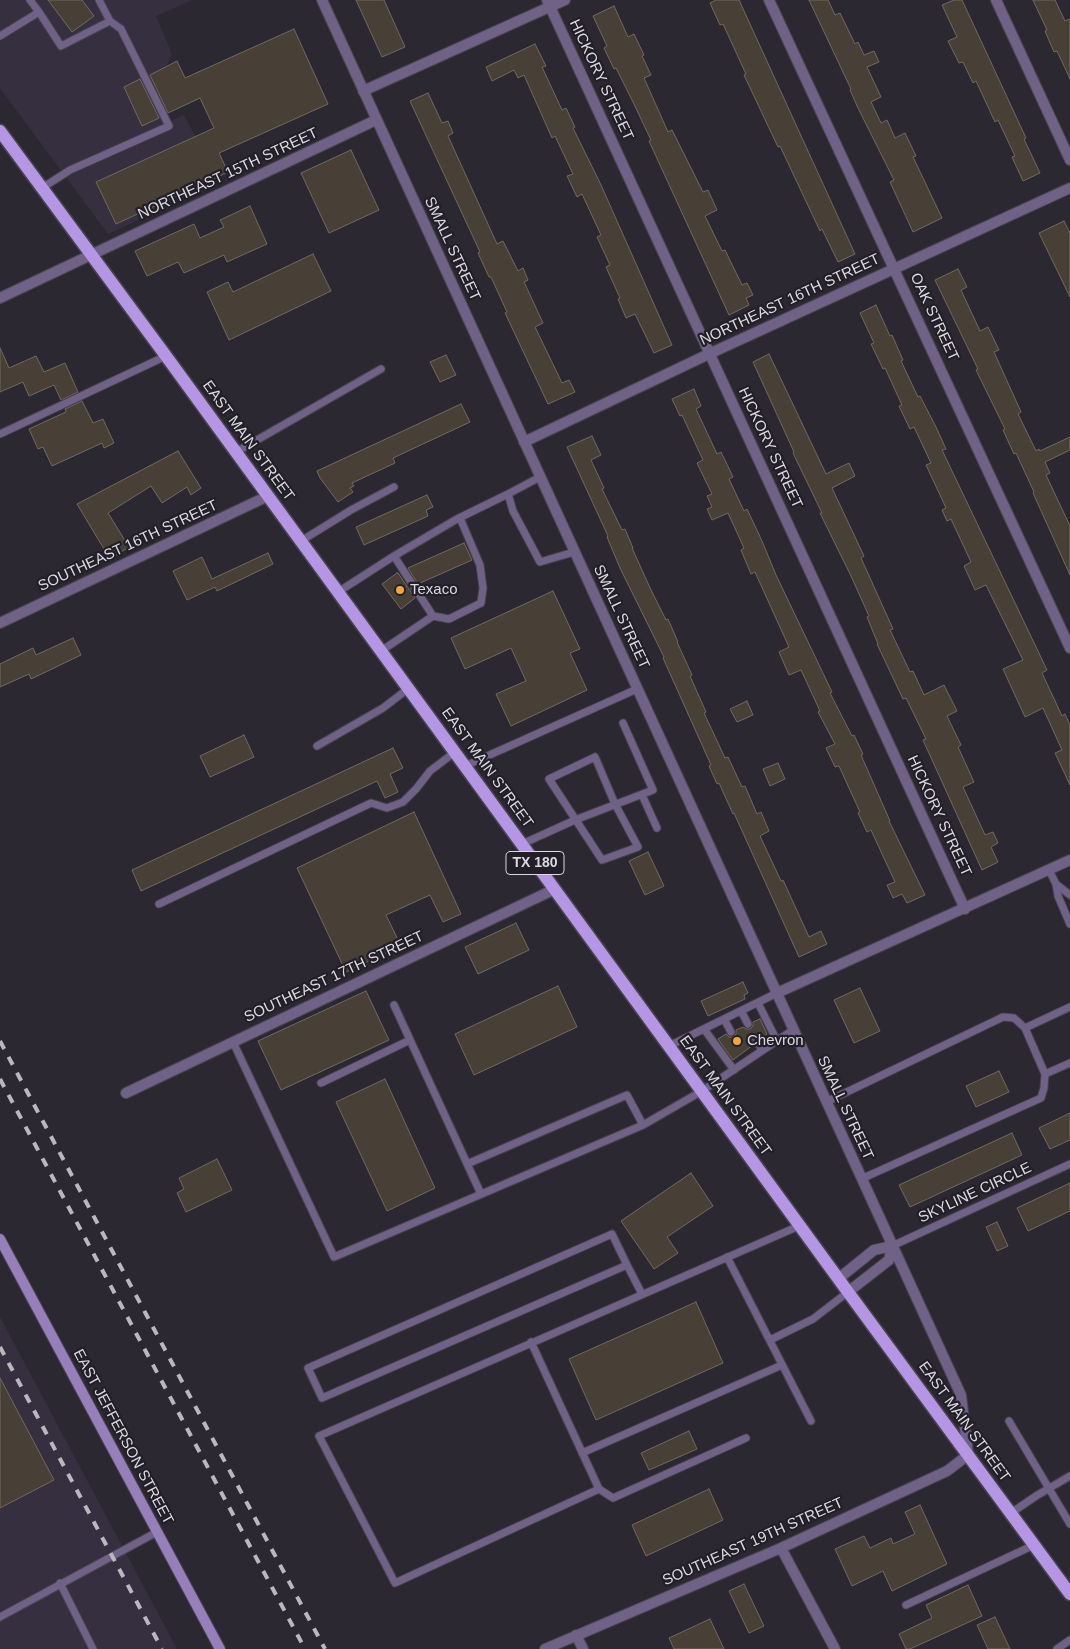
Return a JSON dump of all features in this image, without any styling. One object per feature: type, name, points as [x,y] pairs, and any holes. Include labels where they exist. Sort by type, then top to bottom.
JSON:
[{"type":"main road","name":"EAST MAIN STREET","points":[[0,131],[1070,1594]]},
{"type":"main road","name":"EAST JEFFERSON STREET","points":[[0,1239],[220,1649]]},
{"type":"street","name":"SMALL STREET","points":[[322,0],[960,1395],[968,1455]]},
{"type":"street","points":[[363,91],[549,3],[564,0]]},
{"type":"street","name":"OAK STREET","points":[[769,0],[1070,648]]},
{"type":"street","points":[[996,0],[1070,160]]},
{"type":"street","name":"HICKORY STREET","points":[[549,3],[711,353],[964,909]]},
{"type":"street","name":"NORTHEAST 15TH STREET","points":[[0,298],[376,120]]},
{"type":"street","name":"NORTHEAST 16TH STREET","points":[[524,442],[711,353],[1070,188]]},
{"type":"street","name":"SOUTHEAST 16TH STREET","points":[[0,623],[268,496]]},
{"type":"street","points":[[776,993],[1070,860]]},
{"type":"street","name":"SOUTHEAST 17TH STREET","points":[[126,1093],[555,889]]},
{"type":"street","points":[[838,1279],[874,1250],[892,1246],[889,1260],[848,1292]]},
{"type":"street","name":"SOUTHEAST 19TH STREET","points":[[546,1649],[781,1548],[946,1472],[968,1455]]},
{"type":"street","points":[[781,1548],[834,1649]]},
{"type":"street","points":[[576,1635],[583,1649]]},
{"type":"lane","points":[[30,0],[61,46],[110,20]]},
{"type":"lane","points":[[42,188],[70,170],[170,126],[121,30],[110,20],[99,0]]},
{"type":"lane","points":[[0,36],[38,12]]},
{"type":"lane","points":[[0,434],[166,356]]},
{"type":"lane","points":[[236,452],[381,369]]},
{"type":"lane","points":[[338,592],[394,556],[460,518],[540,477]]},
{"type":"lane","points":[[301,541],[350,510],[394,487]]},
{"type":"lane","points":[[508,494],[513,511],[540,562],[574,552]]},
{"type":"lane","points":[[381,651],[433,616],[450,619],[481,604],[484,588],[480,565],[460,518]]},
{"type":"lane","points":[[394,556],[433,616]]},
{"type":"lane","points":[[316,746],[382,708],[408,688]]},
{"type":"lane","points":[[465,766],[637,689]]},
{"type":"lane","points":[[522,844],[575,820],[653,790],[623,723]]},
{"type":"lane","points":[[159,904],[371,803],[388,808],[403,802],[430,771],[455,752]]},
{"type":"lane","points":[[594,757],[615,804],[638,847],[602,860],[575,820],[549,779],[594,757]]},
{"type":"lane","points":[[642,795],[657,828]]},
{"type":"lane","points":[[1048,870],[1056,884],[1058,896],[1070,924]]},
{"type":"lane","points":[[1056,884],[1070,895]]},
{"type":"lane","points":[[669,1046],[776,993]]},
{"type":"lane","points":[[758,1003],[777,1041]]},
{"type":"lane","points":[[394,1005],[481,1194]]},
{"type":"lane","points":[[1025,1028],[1070,1007]]},
{"type":"lane","points":[[741,1011],[748,1024]]},
{"type":"lane","points":[[826,1102],[1003,1017],[1014,1018],[1025,1028],[1045,1074],[1041,1098],[861,1178]]},
{"type":"lane","points":[[724,1019],[732,1032]]},
{"type":"lane","points":[[704,1029],[734,1070]]},
{"type":"lane","points":[[232,1042],[334,1257],[642,1125],[674,1109],[793,1030]]},
{"type":"lane","points":[[321,1083],[410,1040]]},
{"type":"lane","points":[[757,1042],[762,1050]]},
{"type":"lane","points":[[743,1052],[748,1060]]},
{"type":"lane","points":[[1045,1074],[1070,1063]]},
{"type":"lane","points":[[467,1164],[626,1094],[642,1125]]},
{"type":"lane","name":"SKYLINE CIRCLE","points":[[892,1246],[1070,1164]]},
{"type":"lane","points":[[599,1489],[395,1583],[319,1436],[799,1226]]},
{"type":"lane","points":[[628,1265],[322,1398],[308,1368],[612,1234],[628,1265],[642,1294]]},
{"type":"lane","points":[[727,1256],[811,1421]]},
{"type":"lane","points":[[770,1340],[813,1320],[848,1292]]},
{"type":"lane","points":[[531,1342],[599,1489],[613,1498],[746,1438]]},
{"type":"lane","points":[[582,1453],[782,1365]]},
{"type":"lane","points":[[1009,1421],[1050,1487],[1070,1524]]},
{"type":"lane","points":[[1010,1513],[1070,1476]]},
{"type":"lane","points":[[0,1617],[157,1532]]},
{"type":"lane","points":[[906,1605],[1034,1545]]},
{"type":"lane","points":[[60,1583],[94,1649]]},
{"type":"lane","points":[[1057,1649],[1070,1640]]},
{"type":"shaded area","points":[[0,0],[192,0],[156,16],[172,54],[163,72],[150,80],[168,122],[184,115],[219,182],[108,234],[0,88]]},
{"type":"shaded area","points":[[0,1317],[177,1649],[0,1649]]},
{"type":"building","points":[[48,0],[82,0],[94,16],[72,32]]},
{"type":"building","points":[[356,0],[384,0],[405,47],[382,57]]},
{"type":"building","points":[[716,0],[739,0],[855,254],[838,262],[822,229],[820,231],[744,75],[746,74],[723,24],[720,25],[710,3]]},
{"type":"building","points":[[809,0],[828,0],[835,15],[840,13],[855,44],[858,42],[864,55],[874,51],[879,62],[867,67],[881,97],[871,102],[881,123],[887,120],[895,138],[905,133],[916,156],[913,157],[942,218],[913,232],[890,182],[894,180],[858,108]]},
{"type":"building","points":[[954,0],[962,0],[1026,138],[1024,139],[1040,173],[1023,181],[1012,157],[1015,156],[998,120],[995,122],[976,81],[973,83],[963,62],[959,63],[948,41],[957,37],[942,5]]},
{"type":"building","points":[[1033,0],[1055,0],[1065,21],[1070,19],[1070,79],[1057,51],[1054,52],[1045,31],[1047,30]]},
{"type":"building","points":[[614,6],[628,37],[634,34],[644,55],[642,56],[651,75],[644,78],[668,132],[672,130],[703,192],[708,190],[717,210],[705,216],[722,251],[725,250],[742,285],[747,283],[753,295],[746,298],[749,305],[729,315],[649,141],[651,140],[616,68],[614,69],[604,48],[607,46],[593,16]]},
{"type":"building","points":[[294,29],[328,104],[219,153],[228,172],[116,224],[96,182],[214,128],[200,98],[168,113],[150,75],[177,61],[185,78]]},
{"type":"building","points":[[535,44],[546,66],[542,67],[562,110],[566,108],[575,127],[573,128],[601,185],[672,345],[654,353],[635,314],[626,318],[618,299],[620,298],[606,267],[610,265],[597,237],[601,235],[582,194],[577,197],[567,176],[573,174],[555,136],[552,138],[524,75],[518,78],[514,70],[492,81],[486,67]]},
{"type":"building","points":[[140,79],[159,118],[142,126],[124,87]]},
{"type":"building","points":[[428,93],[442,123],[448,121],[453,133],[448,136],[497,244],[503,241],[518,271],[523,268],[528,280],[524,282],[543,323],[535,327],[562,383],[569,380],[575,392],[548,404],[410,101]]},
{"type":"building","points":[[351,150],[379,210],[329,233],[301,173]]},
{"type":"building","points":[[250,206],[267,244],[227,262],[224,255],[184,273],[178,262],[147,276],[135,251],[194,224],[200,238],[224,227],[220,220]]},
{"type":"building","points":[[1064,221],[1070,233],[1070,297],[1039,233]]},
{"type":"building","points":[[313,254],[331,291],[229,340],[207,292],[228,282],[233,292]]},
{"type":"building","points":[[958,269],[967,287],[961,290],[980,331],[988,327],[999,350],[994,352],[1021,412],[1018,414],[1036,451],[1039,449],[1040,451],[1070,437],[1070,450],[1045,462],[1050,473],[1046,475],[1070,526],[1070,575],[1034,492],[1016,453],[1014,454],[1003,430],[1005,429],[976,370],[978,369],[935,280]]},
{"type":"building","points":[[876,305],[890,336],[892,335],[903,360],[901,361],[918,397],[920,396],[936,427],[946,449],[942,450],[1047,670],[1042,673],[1062,716],[1065,714],[1070,725],[1070,785],[1055,753],[1062,750],[1043,708],[1025,717],[1003,669],[1023,660],[986,585],[975,590],[964,566],[971,562],[951,519],[947,521],[942,510],[946,508],[926,465],[931,463],[914,427],[910,429],[899,406],[902,405],[885,368],[883,369],[871,344],[874,343],[860,313]]},
{"type":"building","points":[[0,348],[9,368],[36,356],[44,372],[65,363],[78,392],[61,400],[54,385],[29,396],[23,382],[0,392]]},
{"type":"building","points":[[769,354],[826,474],[849,463],[855,476],[832,488],[864,556],[861,558],[893,629],[890,630],[910,672],[913,671],[924,695],[944,685],[957,711],[947,716],[961,745],[958,747],[974,782],[963,787],[985,835],[993,832],[998,843],[991,847],[998,862],[982,870],[923,740],[926,739],[906,698],[903,699],[877,644],[867,617],[869,616],[820,513],[822,513],[753,362]]},
{"type":"building","points":[[446,355],[456,375],[440,382],[430,362]]},
{"type":"building","points":[[694,389],[701,406],[696,409],[717,454],[721,452],[733,477],[729,479],[744,511],[747,509],[776,575],[832,692],[830,693],[863,754],[861,755],[889,821],[925,895],[907,903],[902,894],[893,898],[887,885],[895,882],[871,830],[867,832],[839,766],[835,767],[826,748],[835,744],[818,712],[820,711],[801,670],[789,675],[779,652],[789,647],[755,572],[751,574],[741,550],[744,548],[728,513],[712,520],[707,509],[712,507],[707,496],[712,494],[697,463],[703,460],[682,415],[680,416],[672,399]]},
{"type":"building","points":[[82,401],[93,423],[103,419],[114,443],[104,448],[102,443],[52,466],[43,447],[38,449],[29,429],[66,412],[65,409]]},
{"type":"building","points":[[461,404],[470,422],[393,458],[395,463],[352,483],[354,486],[350,488],[353,492],[338,502],[320,478],[317,471]]},
{"type":"building","points":[[592,436],[601,455],[591,460],[604,488],[602,489],[622,530],[625,529],[651,590],[666,620],[668,619],[692,675],[690,676],[706,712],[704,713],[725,758],[728,757],[742,787],[745,786],[757,814],[761,812],[769,831],[760,836],[809,937],[821,931],[827,944],[799,957],[734,813],[719,783],[717,784],[709,766],[711,765],[664,657],[620,568],[608,536],[567,447]]},
{"type":"building","points":[[178,451],[201,488],[191,495],[187,487],[162,503],[151,486],[108,513],[129,547],[110,559],[77,504]]},
{"type":"building","points":[[427,495],[433,507],[426,510],[428,516],[364,545],[356,527]]},
{"type":"building","points":[[464,543],[472,560],[418,584],[408,568]]},
{"type":"building","points":[[268,553],[273,564],[217,591],[215,587],[187,600],[173,571],[202,557],[212,579]]},
{"type":"building","name":"Texaco","points":[[397,573],[415,598],[401,609],[382,584]]},
{"type":"building","points":[[553,591],[580,649],[570,653],[587,690],[511,726],[496,694],[526,681],[511,648],[465,669],[451,638]]},
{"type":"building","points":[[73,638],[81,655],[31,679],[29,674],[0,687],[0,664],[33,648],[36,655]]},
{"type":"building","points":[[747,701],[753,715],[737,722],[730,709]]},
{"type":"building","points":[[244,735],[254,757],[210,777],[200,756]]},
{"type":"building","points":[[393,748],[403,768],[390,774],[398,792],[385,798],[377,781],[141,891],[132,870]]},
{"type":"building","points":[[778,763],[785,779],[770,786],[763,769]]},
{"type":"building","points":[[414,812],[461,914],[443,922],[430,895],[386,915],[401,946],[346,972],[297,868]]},
{"type":"building","points":[[648,852],[664,886],[645,895],[629,861]]},
{"type":"building","points":[[516,923],[529,950],[478,974],[465,947]]},
{"type":"building","points":[[743,982],[748,993],[744,995],[745,999],[708,1016],[701,1001]]},
{"type":"building","points":[[558,986],[577,1027],[474,1075],[455,1034]]},
{"type":"building","points":[[860,988],[880,1031],[854,1043],[834,1000]]},
{"type":"building","points":[[366,991],[389,1040],[281,1090],[258,1041]]},
{"type":"building","name":"Chevron","points":[[760,1019],[767,1034],[761,1038],[758,1036],[754,1037],[752,1040],[753,1045],[733,1060],[718,1039],[726,1034],[729,1037],[733,1037],[736,1034],[736,1030],[743,1027],[750,1029],[753,1026],[753,1022]]},
{"type":"building","points":[[999,1071],[1009,1092],[976,1107],[966,1086]]},
{"type":"building","points":[[385,1079],[435,1188],[387,1211],[336,1102]]},
{"type":"building","points":[[1070,1113],[1070,1140],[1050,1149],[1039,1128]]},
{"type":"building","points":[[1012,1133],[1022,1155],[910,1207],[899,1185]]},
{"type":"building","points":[[217,1159],[232,1190],[186,1212],[177,1193],[184,1189],[179,1178]]},
{"type":"building","points":[[691,1173],[713,1206],[667,1237],[678,1253],[654,1269],[621,1221]]},
{"type":"building","points":[[1070,1183],[1070,1211],[1028,1231],[1017,1208]]},
{"type":"building","points":[[997,1222],[1008,1246],[997,1251],[986,1227]]},
{"type":"building","points":[[696,1302],[723,1363],[596,1420],[569,1359]]},
{"type":"building","points":[[0,1378],[54,1480],[0,1508]]},
{"type":"building","points":[[689,1431],[697,1449],[649,1470],[641,1453]]},
{"type":"building","points":[[709,1489],[723,1520],[646,1556],[632,1525]]},
{"type":"building","points":[[920,1505],[947,1564],[892,1591],[883,1571],[852,1586],[835,1549],[864,1536],[870,1548],[891,1538],[893,1544],[915,1534],[905,1512]]},
{"type":"building","points":[[744,1584],[764,1626],[749,1633],[729,1591]]},
{"type":"building","points":[[968,1585],[982,1616],[910,1649],[906,1649],[899,1634],[932,1618],[926,1605]]},
{"type":"building","points":[[995,1617],[1010,1649],[988,1649],[977,1625]]},
{"type":"building","points":[[710,1619],[724,1649],[674,1649],[669,1638]]},
{"type":"railway","points":[[0,1041],[325,1649]]},
{"type":"railway","points":[[0,1079],[305,1649]]},
{"type":"railway","points":[[0,1347],[162,1649]]},
{"type":"place","name":"Texaco","points":[[400,590]]},
{"type":"place","name":"Chevron","points":[[737,1041]]}]
